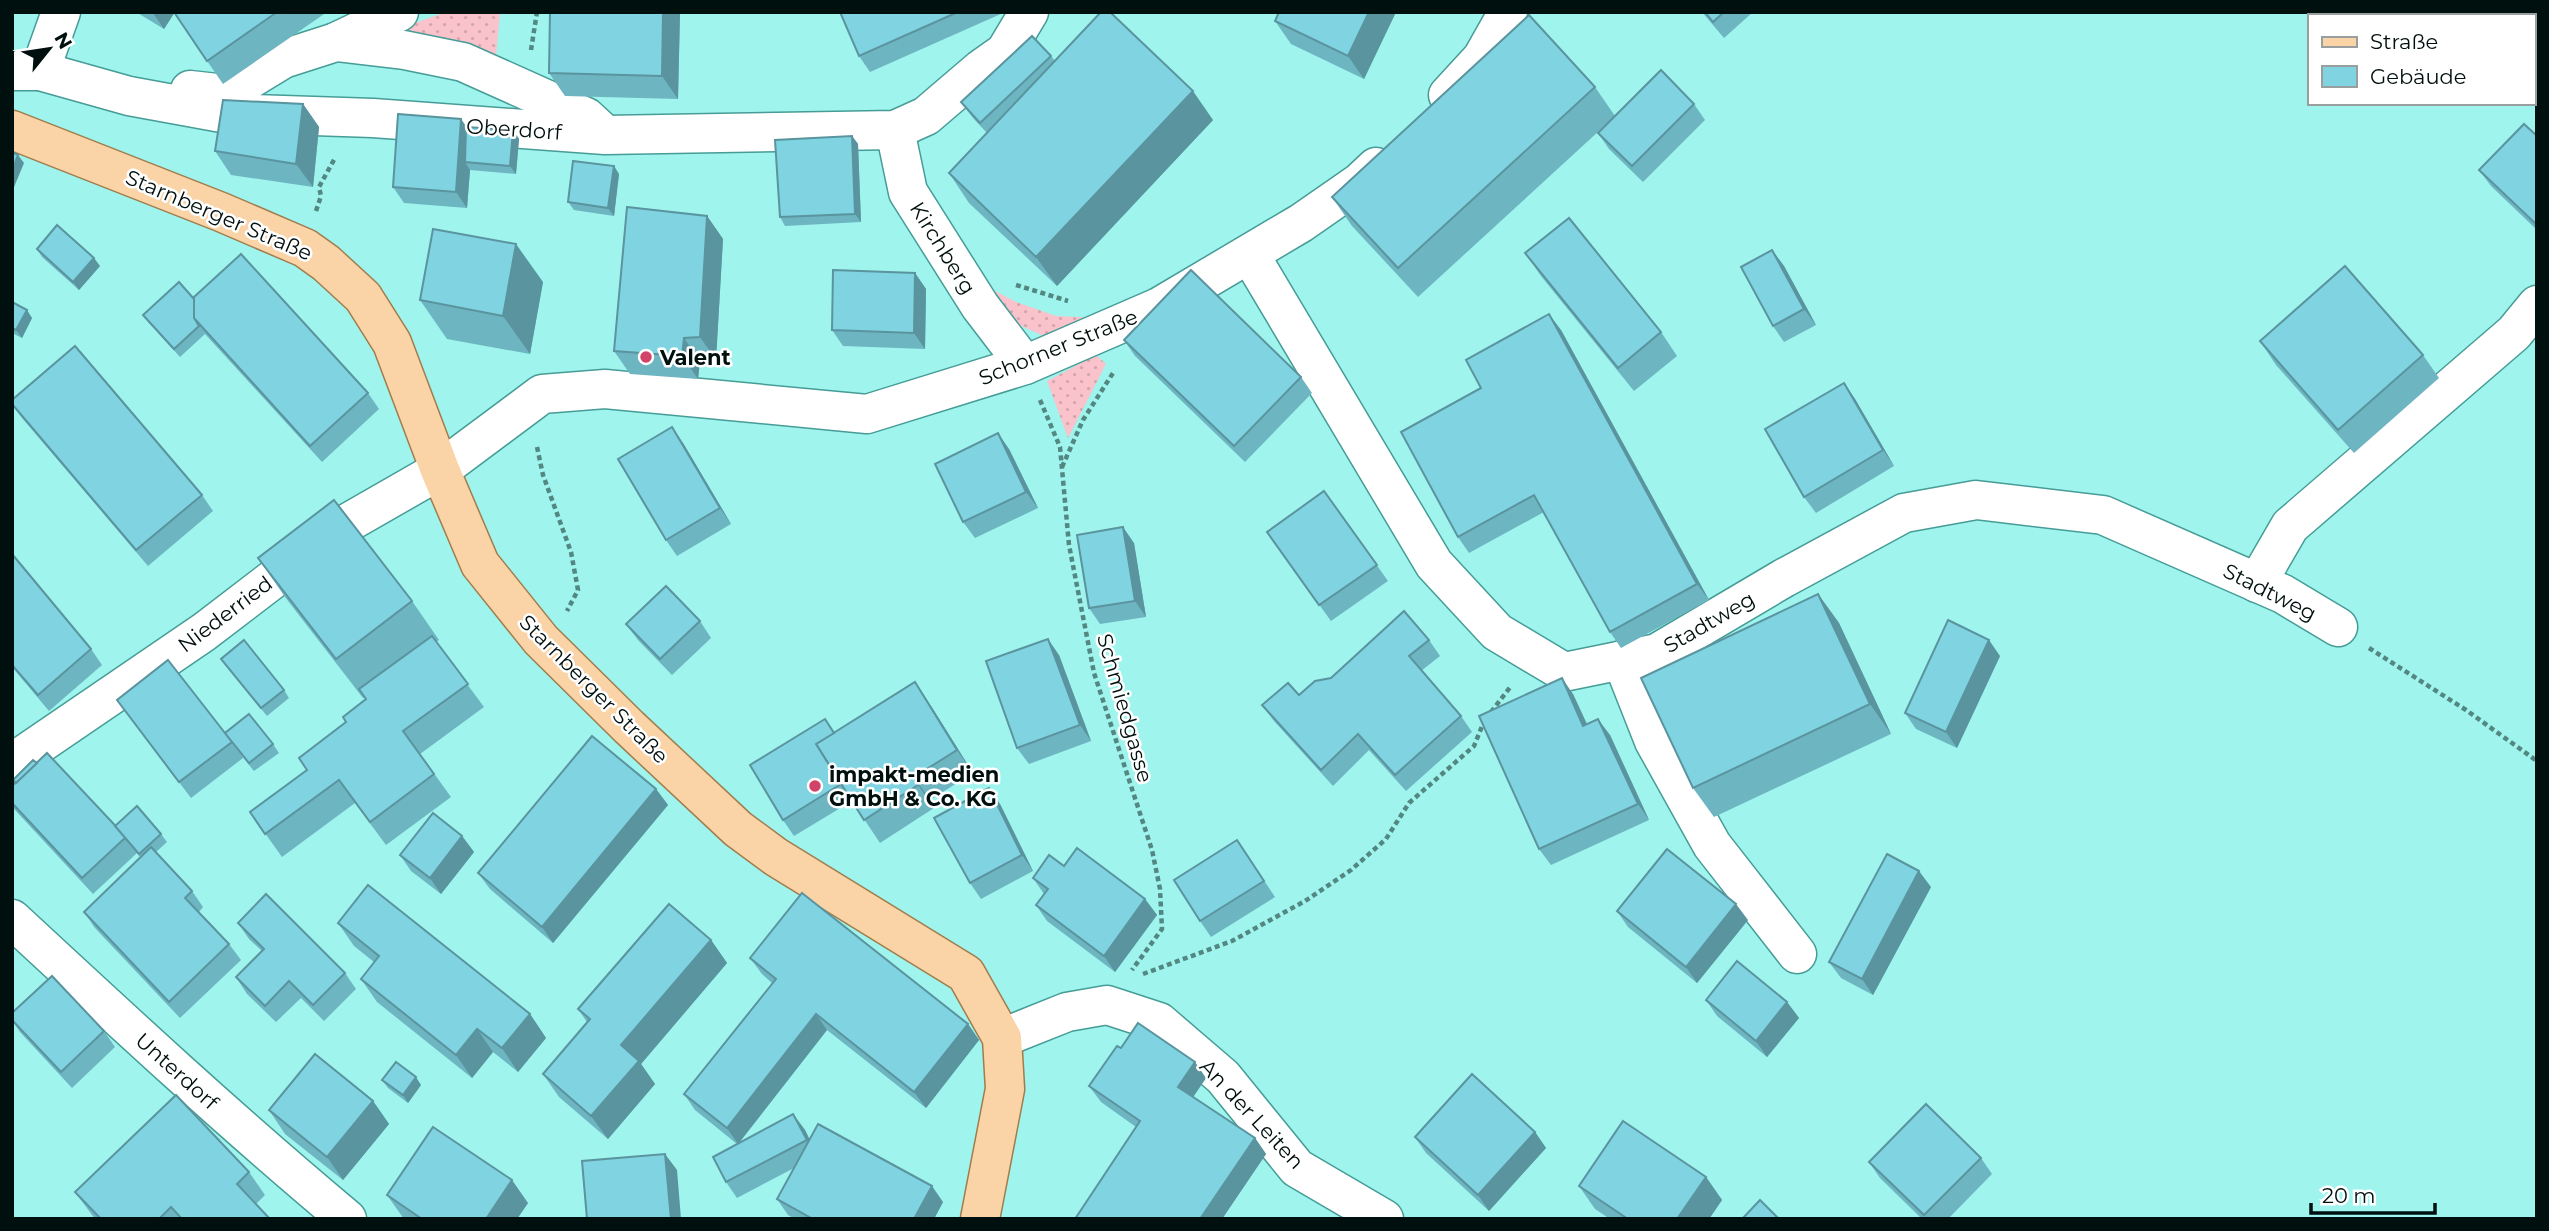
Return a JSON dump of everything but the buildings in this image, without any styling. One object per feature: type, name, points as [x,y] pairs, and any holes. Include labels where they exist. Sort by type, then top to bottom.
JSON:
[{"type":"main road","name":"Starnberger Straße","points":[[12,130],[221,212],[305,248],[326,262],[363,297],[393,343],[440,470],[480,565],[541,640],[738,829],[776,857],[966,974],[1002,1038],[1005,1089],[980,1219]]},
{"type":"street","points":[[26,71],[61,12]]},
{"type":"street","points":[[130,96],[161,86],[226,94],[283,59],[336,42],[399,12]]},
{"type":"street","points":[[895,130],[926,116],[1005,52],[1029,12]]},
{"type":"street","points":[[1427,116],[1482,58],[1508,12]]},
{"type":"street","points":[[336,42],[404,50],[463,62],[586,117],[605,135]]},
{"type":"street","name":"Oberdorf","points":[[26,71],[130,96],[222,113],[373,118],[605,135],[895,130]]},
{"type":"street","name":"Kirchberg","points":[[895,130],[908,192],[980,306],[1025,365]]},
{"type":"street","name":"Schorner Straße","points":[[542,394],[605,389],[867,414],[1025,365],[1159,307],[1301,223],[1360,182],[1399,144]]},
{"type":"street","name":"Stadtweg","points":[[1250,255],[1434,564],[1497,632],[1564,672],[1657,653],[1784,578],[1904,513],[1976,500],[2103,515],[2283,594],[2338,628]]},
{"type":"street","points":[[2257,583],[2290,526],[2514,333],[2537,305]]},
{"type":"street","points":[[440,470],[542,394]]},
{"type":"street","name":"Niederried","points":[[12,763],[204,632],[344,525],[440,470]]},
{"type":"street","points":[[1622,660],[1654,741],[1712,845],[1797,954]]},
{"type":"street","name":"Unterdorf","points":[[12,919],[127,1027],[347,1219]]},
{"type":"street","name":"An der Leiten","points":[[1002,1038],[1116,993],[1159,1022],[1223,1077],[1297,1168],[1384,1219]]},
{"type":"path","points":[[305,248],[321,196],[319,187],[347,134],[373,118]]},
{"type":"path","points":[[1007,283],[1071,301]]},
{"type":"path","name":"Schmiedgasse","points":[[1025,365],[1060,447],[1069,545],[1094,673],[1152,850],[1160,889],[1162,929],[1116,993]]},
{"type":"path","points":[[1062,468],[1083,420],[1118,365]]},
{"type":"path","points":[[541,640],[571,606],[579,590],[571,552],[543,475],[535,436],[542,394]]},
{"type":"path","points":[[2338,628],[2466,710],[2537,761]]},
{"type":"path","points":[[1116,993],[1232,941],[1304,901],[1351,870],[1386,839],[1409,803],[1474,746],[1482,724],[1534,654]]},
{"type":"shaded area","points":[[446,12],[500,12],[495,68],[372,38]]},
{"type":"shaded area","points":[[980,283],[1016,302],[1056,316],[1100,318],[1046,337],[1012,322]]},
{"type":"shaded area","points":[[1096,355],[1106,364],[1068,438],[1047,381]]},
{"type":"place","name":"Valent","points":[[646,357]]},
{"type":"place","name":"impakt-medien GmbH & Co. KG","points":[[815,786]]}]
